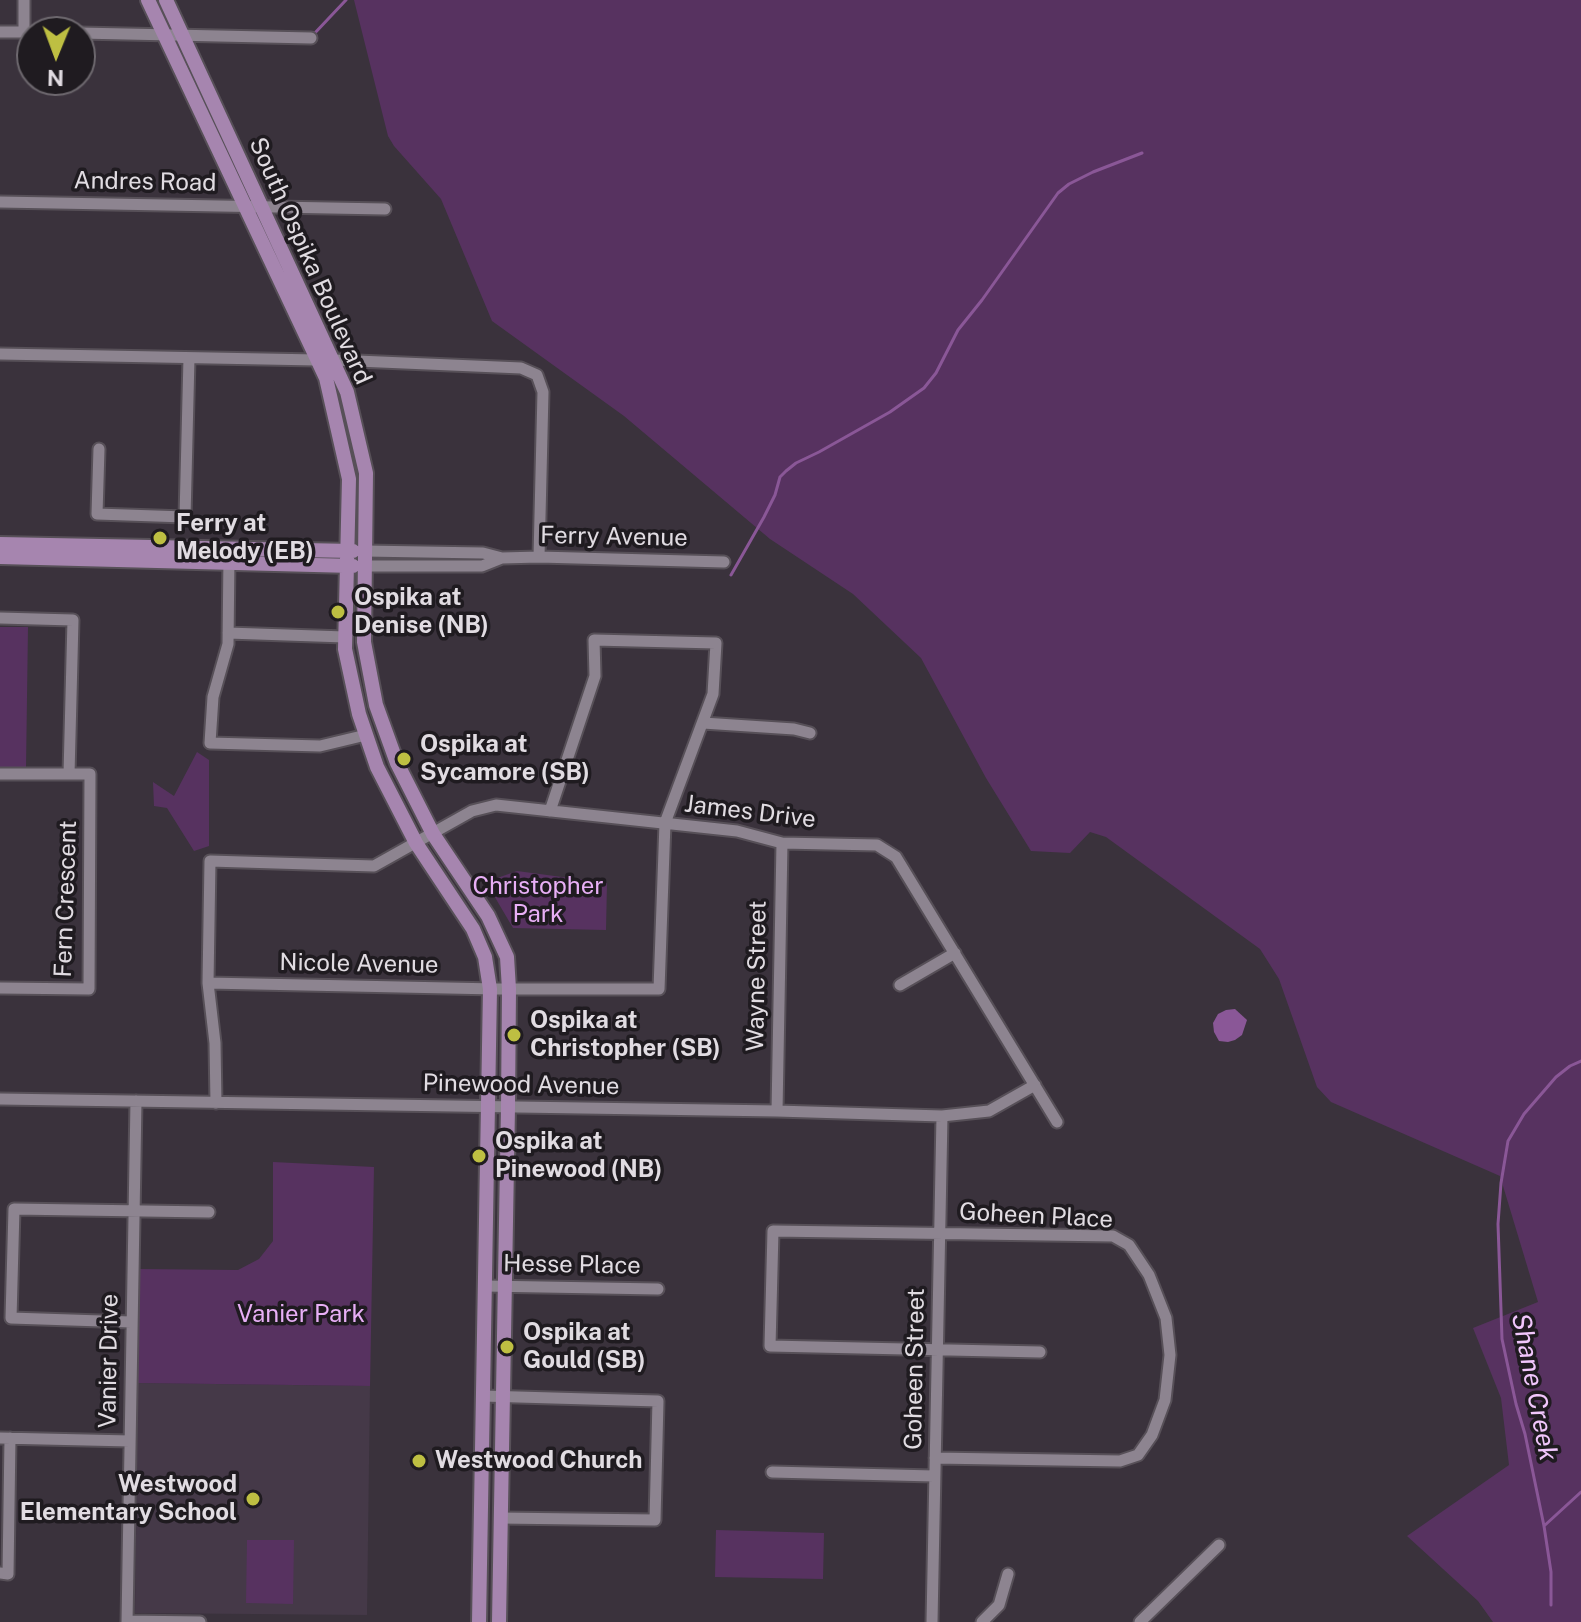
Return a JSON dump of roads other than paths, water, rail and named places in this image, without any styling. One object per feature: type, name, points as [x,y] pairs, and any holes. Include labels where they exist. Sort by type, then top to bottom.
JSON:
[{"type":"main road","name":"South Ospika Boulevard","points":[[148,0],[326,378],[349,479],[345,637],[359,714],[377,767],[416,843],[473,929],[485,957],[490,989],[489,1107],[479,1622]]},
{"type":"main road","name":"South Ospika Boulevard","points":[[166,0],[347,392],[366,473],[364,642],[376,705],[397,763],[433,834],[488,916],[507,957],[508,1107],[499,1622]]},
{"type":"main road","name":"Ferry Avenue","points":[[0,544],[365,558]]},
{"type":"main road","name":"Ferry Avenue","points":[[0,557],[229,555]]},
{"type":"street","points":[[96,33],[311,38]]},
{"type":"street","name":"Andres Road","points":[[0,202],[385,209]]},
{"type":"street","points":[[0,354],[317,360]]},
{"type":"street","points":[[99,449],[97,514],[185,517],[189,358]]},
{"type":"street","points":[[334,360],[521,368],[537,375],[543,392],[539,557]]},
{"type":"street","points":[[229,555],[228,644],[213,697],[210,743],[320,746],[366,735]]},
{"type":"street","name":"Ferry Avenue","points":[[365,558],[482,566],[502,558],[539,557],[724,562]]},
{"type":"street","points":[[0,618],[73,620],[69,774],[0,774]]},
{"type":"street","points":[[228,633],[345,637]]},
{"type":"street","points":[[550,811],[595,676],[594,640],[716,643],[713,694],[665,823]]},
{"type":"street","points":[[703,723],[794,729],[810,733]]},
{"type":"street","name":"Fern Crescent","points":[[0,988],[89,989],[90,774],[69,774]]},
{"type":"street","name":"James Drive","points":[[208,983],[210,861],[374,866],[472,811],[496,805],[737,831],[782,843],[877,845],[896,857],[1057,1122]]},
{"type":"street","name":"Nicole Avenue","points":[[208,983],[659,989],[665,823]]},
{"type":"street","name":"Wayne Street","points":[[777,1111],[782,843]]},
{"type":"street","points":[[900,985],[955,953]]},
{"type":"street","points":[[208,983],[215,1043],[216,1103]]},
{"type":"street","name":"Pinewood Avenue","points":[[0,1099],[942,1116],[989,1111],[1035,1085]]},
{"type":"street","name":"Vanier Drive","points":[[127,1621],[136,1101]]},
{"type":"street","name":"Goheen Street","points":[[932,1622],[942,1116]]},
{"type":"street","points":[[131,1322],[11,1318],[14,1209],[209,1212]]},
{"type":"street","points":[[940,1233],[773,1231],[770,1346],[1040,1352]]},
{"type":"street","name":"Goheen Place","points":[[935,1458],[1120,1461],[1138,1455],[1152,1435],[1165,1400],[1170,1355],[1166,1318],[1149,1275],[1129,1245],[1113,1236],[940,1233]]},
{"type":"street","name":"Hesse Place","points":[[485,1286],[658,1289]]},
{"type":"street","points":[[483,1396],[658,1401],[655,1520],[500,1518]]},
{"type":"street","points":[[0,1573],[8,1574],[5,1438],[130,1441]]},
{"type":"street","points":[[772,1472],[934,1476]]},
{"type":"street","points":[[1140,1622],[1219,1545]]},
{"type":"street","points":[[982,1622],[999,1605],[1008,1574]]},
{"type":"street","points":[[127,1621],[200,1622]]},
{"type":"waterway","points":[[313,35],[346,0]]},
{"type":"waterway","points":[[731,575],[764,517],[780,477],[796,463],[890,412],[924,388],[936,373],[958,330],[1058,193],[1093,172],[1142,153]]},
{"type":"waterway","name":"Shane Creek","points":[[1551,1605],[1551,1572],[1544,1526],[1502,1339],[1498,1224],[1508,1141],[1524,1114],[1556,1077],[1581,1061]]},
{"type":"waterway","points":[[1544,1526],[1581,1492]]},
{"type":"place","name":"Ferry at Melody (EB)","points":[[160,538]]},
{"type":"place","name":"Ospika at Denise (NB)","points":[[338,612]]},
{"type":"place","name":"Ospika at Sycamore (SB)","points":[[404,759]]},
{"type":"place","name":"Ospika at Christopher (SB)","points":[[514,1035]]},
{"type":"place","name":"Ospika at Pinewood (NB)","points":[[479,1156]]},
{"type":"place","name":"Ospika at Gould (SB)","points":[[507,1347]]},
{"type":"place","name":"Westwood Church","points":[[419,1461]]},
{"type":"place","name":"Westwood Elementary School","points":[[253,1499]]},
{"type":"park label","name":"Christopher Park","points":[[538,901]]},
{"type":"park label","name":"Vanier Park","points":[[301,1315]]}]
